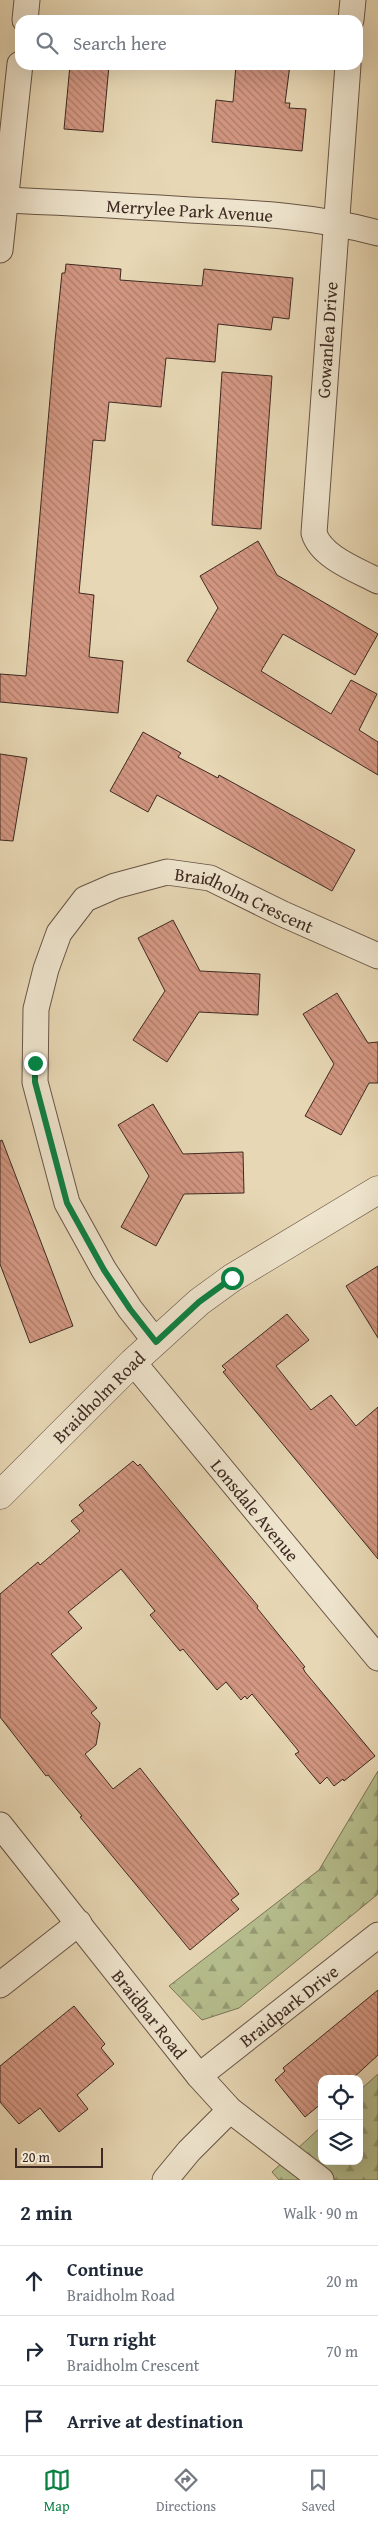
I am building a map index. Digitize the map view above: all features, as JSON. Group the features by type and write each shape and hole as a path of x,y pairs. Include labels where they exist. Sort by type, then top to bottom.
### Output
{"street":[{"path":"26,15 27,0"},
{"path":"352,15 353,0"},
{"path":"0,250 2,200 19,70"},
{"name":"Gowanlea Drive","path":"348,70 314,533 317,543 332,555 378,581"},
{"name":"Merrylee Park Avenue","path":"2,200 134,205 336,221 378,233"},
{"name":"Braidholm Crescent","path":"156,1342 130,1309 104,1270 67,1203 35,1082 36,1009 46,969 59,933 85,899 115,886 167,872 210,878 283,914 378,956"},
{"name":"Braidholm Road","path":"0,1495 133,1362 199,1302 232,1278 378,1190"},
{"name":"Lonsdale Avenue","path":"133,1362 378,1658"},
{"name":"Braidbar Road","path":"0,1826 199,2076 230,2110 321,2180"},
{"path":"0,1985 79,1923"},
{"name":"Braidpark Drive","path":"199,2076 378,1935"},
{"path":"165,2180 189,2151 230,2110"}],"green space":[{"path":"378,1771 378,1894 239,2008 202,2020 169,1986 319,1870"},
{"path":"378,2074 378,2180 279,2180 272,2172 318,2130 318,2165 363,2165 363,2087"}],"building":[{"path":"70,70 109,70 103,132 64,129"},
{"path":"236,70 289,70 285,103 290,103 289,108 306,109 302,151 212,142 216,100 233,102"},
{"path":"66,264 121,269 120,280 202,286 204,269 293,278 289,319 273,317 271,330 218,324 215,362 166,358 161,407 109,402 105,441 93,440 79,593 94,595 89,657 123,661 118,713 0,702 0,674 26,676 55,341 62,273 65,273"},
{"path":"222,372 272,376 261,529 212,525"},
{"path":"258,541 277,575 378,634 355,675 283,634 261,671 331,714 351,680 377,694 359,730 378,742 378,775 187,661 218,608 200,576"},
{"path":"143,732 181,753 178,757 218,778 219,775 355,850 332,891 157,795 148,812 110,791"},
{"path":"0,754 27,758 13,841 0,840"},
{"path":"173,920 200,971 260,974 258,1015 199,1012 167,1062 133,1040 165,991 138,938"},
{"path":"337,993 368,1043 378,1042 378,1083 369,1083 341,1135 305,1116 334,1064 303,1014"},
{"path":"153,1104 183,1154 243,1152 244,1193 184,1194 156,1246 121,1227 149,1176 118,1125"},
{"path":"2,1140 73,1326 30,1343 0,1264 0,1141"},
{"path":"378,1266 378,1338 346,1286"},
{"path":"287,1314 309,1340 276,1366 311,1410 331,1395 356,1426 378,1407 378,1559 223,1372 226,1370 222,1366"},
{"path":"133,1461 138,1466 140,1464 258,1606 257,1608 305,1667 303,1668 305,1672 375,1756 344,1781 343,1779 334,1786 327,1777 320,1784 295,1754 299,1752 297,1749 252,1694 247,1699 245,1696 241,1700 226,1682 217,1690 183,1649 180,1651 150,1615 155,1611 121,1569 68,1612 82,1628 51,1654 97,1708 91,1713 100,1723 96,1745 85,1754 113,1789 140,1768 239,1894 231,1900 239,1909 190,1950 80,1817 82,1816 48,1775 46,1776 0,1717 0,1594 38,1562 40,1565 80,1531 71,1521 84,1511 79,1505"},
{"path":"378,1990 378,2055 356,2075 318,2075 318,2106 305,2117 275,2080 285,2071 283,2068"},
{"path":"74,2006 105,2044 101,2048 114,2064 77,2095 88,2109 59,2132 40,2108 19,2124 0,2102 0,2066"}],"route":[{"path":"35,1063 35,1082 67,1203 104,1270 130,1309 156,1342 199,1302 232,1278"}]}
